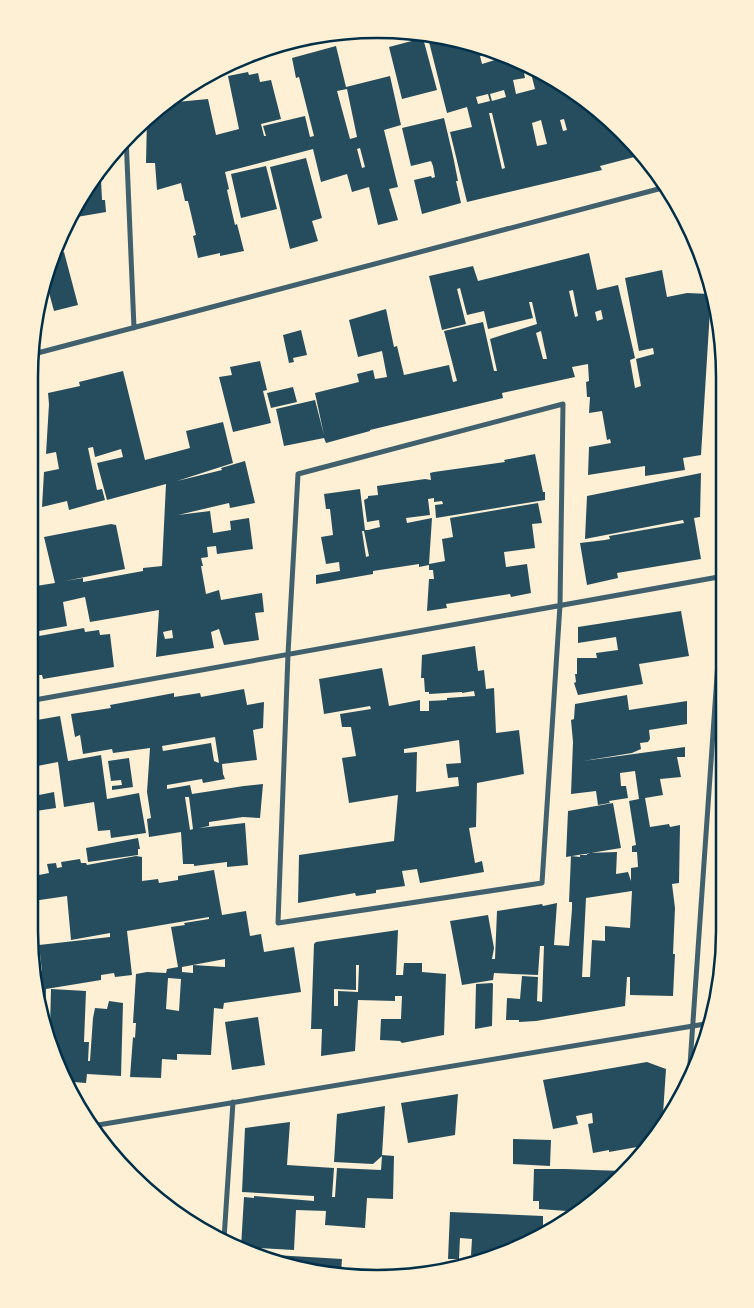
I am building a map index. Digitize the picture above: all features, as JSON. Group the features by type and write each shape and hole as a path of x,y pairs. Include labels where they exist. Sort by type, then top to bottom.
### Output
{"street":[{"path":"127,148 134,328"},
{"path":"38,353 659,189"},
{"path":"563,404 560,606 542,883 278,923 288,654 298,474 563,404"},
{"path":"38,699 716,577"},
{"path":"690,1063 716,688"},
{"path":"99,1125 703,1024"},
{"path":"224,1234 233,1102"}],"building":[{"path":"417,40 424,40 437,90 402,99 389,47"},
{"path":"429,41 483,55 480,56 482,64 495,59 524,71 525,78 513,80 516,94 535,89 532,75 547,83 601,122 635,157 600,166 602,170 467,202 450,132 472,127 467,107 447,113","holes":["504,90 506,97 492,101 490,94","488,94 490,101 478,104 476,97","489,113 492,113 505,168 502,169","564,119 567,130 563,131 560,120","541,120 547,144 537,146 532,123"]},
{"path":"336,46 346,87 390,76 401,125 384,130 398,187 389,189 398,220 378,225 369,187 352,192 347,174 321,182 313,149 225,172 235,225 237,224 244,251 220,256 220,253 198,258 193,236 196,235 188,201 185,201 181,183 157,190 155,163 146,163 147,128 179,102 208,99 216,135 239,129 228,76 248,72 249,75 258,73 260,82 271,80 281,119 261,124 264,136 266,136 263,126 305,116 310,137 314,136 299,77 296,78 292,58","holes":["347,89 357,137 350,139 337,91","360,148 365,167 362,168 357,149"]},
{"path":"444,118 461,203 422,214 414,180 431,176 432,178 435,177 433,166 431,161 411,166 402,128"},
{"path":"306,158 322,218 312,221 318,241 290,249 270,167"},
{"path":"266,166 277,209 241,218 231,174"},
{"path":"104,176 104,179 101,180 102,200 105,200 106,212 78,217 83,207 95,188"},
{"path":"64,252 78,305 54,311 49,291 61,253"},
{"path":"589,253 597,290 618,285 635,358 630,360 635,388 641,386 636,359 654,354 653,348 639,351 625,278 662,270 667,297 687,293 706,294 710,311 701,455 683,458 685,470 645,476 645,466 588,475 589,447 611,443 610,439 607,440 602,411 589,413 590,397 587,397 586,382 589,381 588,364 572,367 575,377 502,393 503,398 370,430 326,443 324,438 284,446 276,409 315,400 324,435 315,393 359,382 357,374 373,370 375,379 387,377 382,351 358,357 349,320 386,309 394,347 397,346 404,375 449,365 453,382 457,381 444,331 483,322 494,371 497,371 490,339 537,324 532,302 529,302 533,318 488,329 484,311 467,315 460,288 457,289 466,324 442,330 429,276 473,266 478,281","holes":["573,290 578,316 575,317 569,291","601,310 603,319 597,321 595,312","541,331 547,359 543,359 536,333"]},
{"path":"301,330 307,355 293,358 294,362 289,363 283,335"},
{"path":"260,361 267,390 263,391 271,423 233,432 219,377 232,375 230,367"},
{"path":"123,371 145,460 190,448 186,431 223,422 233,463 177,481 222,470 221,468 245,461 255,503 230,508 229,503 178,515 210,511 213,533 231,530 230,521 249,518 253,549 217,554 216,546 207,547 208,557 201,558 203,566 201,566 206,594 219,590 221,600 262,593 264,612 255,613 259,640 224,645 219,629 211,632 214,648 156,657 159,610 90,622 85,597 63,602 67,626 39,631 39,636 84,628 85,632 99,630 100,635 110,634 114,667 43,679 42,675 38,675 38,586 55,583 44,537 111,524 116,525 125,569 65,581 83,578 83,582 143,571 143,568 162,566 166,484 107,500 97,463 123,457 121,449 95,457 93,447 88,448 97,490 102,489 105,500 69,510 67,501 42,507 44,472 59,469 56,452 46,454 48,393 80,386 79,382","holes":["172,630 173,638 165,639 163,632"]},
{"path":"293,387 297,402 271,408 267,393"},
{"path":"535,454 543,492 545,492 545,500 436,518 435,505 443,504 442,501 434,502 434,498 428,499 430,515 406,518 407,523 432,518 429,564 445,561 442,539 453,537 450,518 538,503 542,523 532,524 535,548 504,552 506,567 527,564 531,593 511,597 510,594 446,604 447,608 427,611 429,579 434,579 433,570 429,570 429,565 419,567 419,564 373,571 373,574 316,584 316,575 340,571 339,562 326,564 321,537 333,535 330,509 326,509 324,494 360,489 365,530 368,530 380,527 379,520 367,522 364,500 368,496 378,495 377,486 425,479 431,480 430,473 505,462 504,460","holes":["362,531 364,531 369,556 366,557"]},
{"path":"701,473 700,517 694,518 701,559 617,573 618,578 587,585 580,543 605,540 610,539 609,536 684,523 683,520 585,539 587,496"},
{"path":"681,611 689,656 639,664 643,684 578,695 574,683 576,682 575,674 577,674 577,658 597,658 596,653 618,650 616,637 578,643 578,627"},
{"path":"475,646 478,671 484,670 486,689 494,688 496,733 519,730 524,774 477,783 476,827 469,828 475,863 482,861 484,872 420,883 417,869 402,871 405,886 376,890 376,893 356,896 355,893 298,903 299,855 394,841 398,795 349,803 342,758 356,756 351,727 342,727 340,714 371,709 370,706 324,714 319,679 382,668 389,706 420,700 420,711 429,711 429,701 475,696 474,691 429,694 429,692 425,692 424,678 421,678 422,655","holes":["459,740 461,763 446,764 448,778 458,777 459,786 416,792 417,752 404,753 404,749"]},
{"path":"244,689 247,705 264,702 263,728 253,730 257,760 222,764 225,779 203,783 202,779 167,785 167,789 190,785 192,794 263,784 260,818 243,817 209,822 209,826 199,828 245,823 248,865 227,867 227,862 194,866 194,864 183,864 181,832 149,837 147,819 151,818 147,792 150,748 113,753 112,749 83,754 80,735 75,737 71,714 111,708 110,705 174,693 174,697 200,693 201,697","holes":["215,737 219,763 214,761 211,743 163,751 162,746","185,797 189,797 193,829 190,830"]},
{"path":"627,695 629,710 687,701 687,724 649,730 650,739 648,742 640,743 641,749 632,753 583,761 685,747 685,757 677,757 681,777 660,779 663,795 645,798 650,827 669,824 670,827 680,825 679,883 672,884 675,908 673,996 630,995 630,977 627,977 625,1006 536,1021 519,1022 519,1020 506,1020 507,998 520,999 522,976 538,977 537,1001 542,1002 544,946 540,946 538,975 494,973 493,980 462,985 450,921 488,915 494,948 492,959 495,959 497,911 557,903 554,945 569,946 572,909 572,902 569,902 571,856 580,857 580,855 587,855 587,853 617,852 616,874 628,872 631,881 631,868 638,867 637,852 632,852 632,846 636,845 629,801 639,799 635,771 620,773 621,786 626,786 628,798 598,805 596,791 571,794 573,742 571,720 574,719 575,704","holes":["632,891 630,928 605,926 605,941 592,940 590,977 582,977 586,898"]},
{"path":"60,716 68,761 101,755 107,799 139,793 146,833 111,838 110,830 98,831 94,802 64,807 58,762 38,766 38,720"},
{"path":"129,758 133,787 112,790 112,786 122,785 121,780 111,781 108,761"},
{"path":"54,792 56,808 38,811 38,795"},
{"path":"613,803 621,848 566,857 568,811"},
{"path":"138,838 140,849 138,849 138,855 88,862 86,848"},
{"path":"136,856 142,857 142,881 158,879 159,883 178,880 178,876 214,870 222,915 246,911 250,936 261,934 264,952 294,947 301,992 224,1003 223,1009 214,1008 211,1055 177,1054 177,1060 162,1059 161,1078 130,1077 136,1023 133,1023 136,974 147,972 166,973 167,969 178,967 171,927 209,919 209,917 127,931 132,975 115,977 114,973 101,975 101,980 46,989 46,1004 40,975 40,971 42,971 39,945 110,937 110,933 71,940 67,896 38,900 38,875 49,873 47,864 56,863 57,868 62,867 61,862 80,859 81,863 86,863 87,865","holes":["225,959 225,967 193,965 193,973 182,972 182,967","168,978 181,979 179,1011 166,1009"]},
{"path":"398,930 396,975 403,975 404,963 422,963 422,972 446,974 444,1035 402,1043 400,1041 380,1040 381,1019 401,1019 402,996 395,996 395,1001 358,1000 355,1051 321,1056 322,1029 311,1029 314,944 316,942","holes":["356,965 359,965 358,992 338,991 338,1006 334,1006 334,989 356,990"]},
{"path":"492,983 492,1026 475,1029 476,984"},
{"path":"51,989 86,991 84,1042 89,1042 88,1061 90,1061 95,1008 107,1009 109,1001 123,1003 121,1076 87,1074 86,1083 74,1082 63,1061 50,1022"},
{"path":"258,1017 265,1065 232,1070 225,1022"},
{"path":"647,1062 666,1069 663,1114 639,1147 593,1153 588,1124 593,1123 592,1113 576,1116 578,1124 553,1129 543,1080"},
{"path":"458,1094 455,1135 408,1143 401,1103"},
{"path":"385,1106 382,1155 394,1156 393,1199 367,1198 365,1228 325,1225 326,1211 296,1210 294,1250 255,1248 241,1242 244,1197 254,1198 254,1196 314,1201 314,1196 242,1192 245,1128 290,1122 287,1165 334,1168 332,1197 335,1197 337,1168 381,1170 382,1156 373,1164 334,1162 337,1114"},
{"path":"513,1139 551,1140 550,1166 513,1164"},
{"path":"534,1169 617,1171 569,1211 539,1209 539,1201 533,1201"},
{"path":"450,1212 543,1216 543,1227 507,1245 476,1255 471,1255 472,1239 460,1238 459,1259 448,1259"},
{"path":"277,1255 342,1259 341,1269 311,1264"}]}
